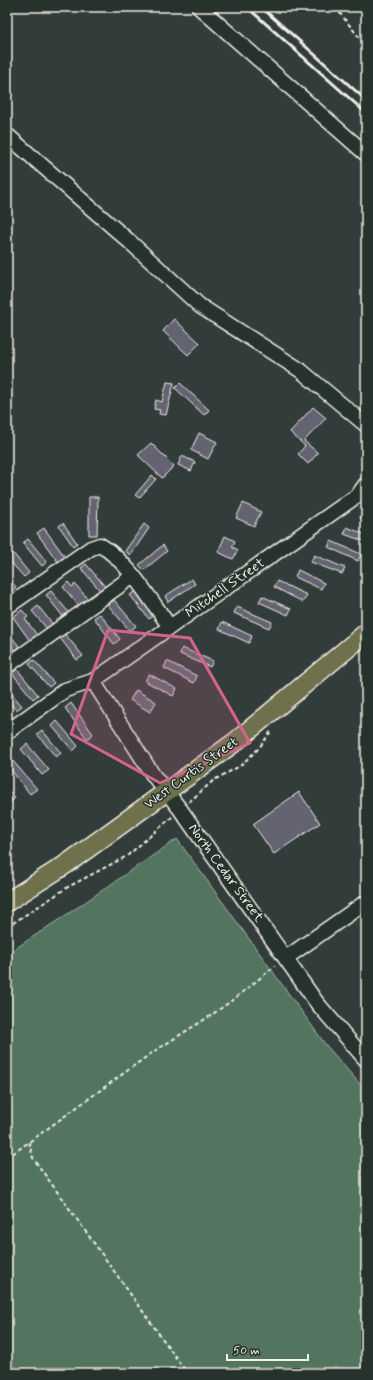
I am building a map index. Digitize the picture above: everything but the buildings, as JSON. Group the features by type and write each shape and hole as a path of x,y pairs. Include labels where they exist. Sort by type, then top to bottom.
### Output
{"main road":[{"name":"West Curtis Street","path":"7,902 65,865 165,791 235,742 366,633"}],"street":[{"path":"200,7 366,154"},
{"path":"7,134 130,242 200,306 300,370 366,425"},
{"name":"Mitchell Street","path":"7,732 65,690 93,681 362,490"},
{"path":"7,607 91,548 100,545 109,550 133,576 170,627"},
{"path":"7,666 133,576"},
{"name":"North Cedar Street","path":"93,681 153,775 180,809 317,1002 366,1060"},
{"path":"286,958 366,902"}],"path":[{"path":"335,7 366,46"},
{"path":"7,926 68,887 127,856 214,780 240,766 259,748 276,725"},
{"path":"7,1158 153,1052 222,1008 286,958"},
{"path":"29,1142 33,1158 187,1373"}],"highlighted area":[{"path":"108,630 190,638 250,743 160,783 71,734"}],"green space":[{"path":"177,839 325,1044 366,1091 366,1373 7,1373 7,954"}],"railway":[{"path":"247,7 366,113"},
{"path":"261,7 366,100"}]}
